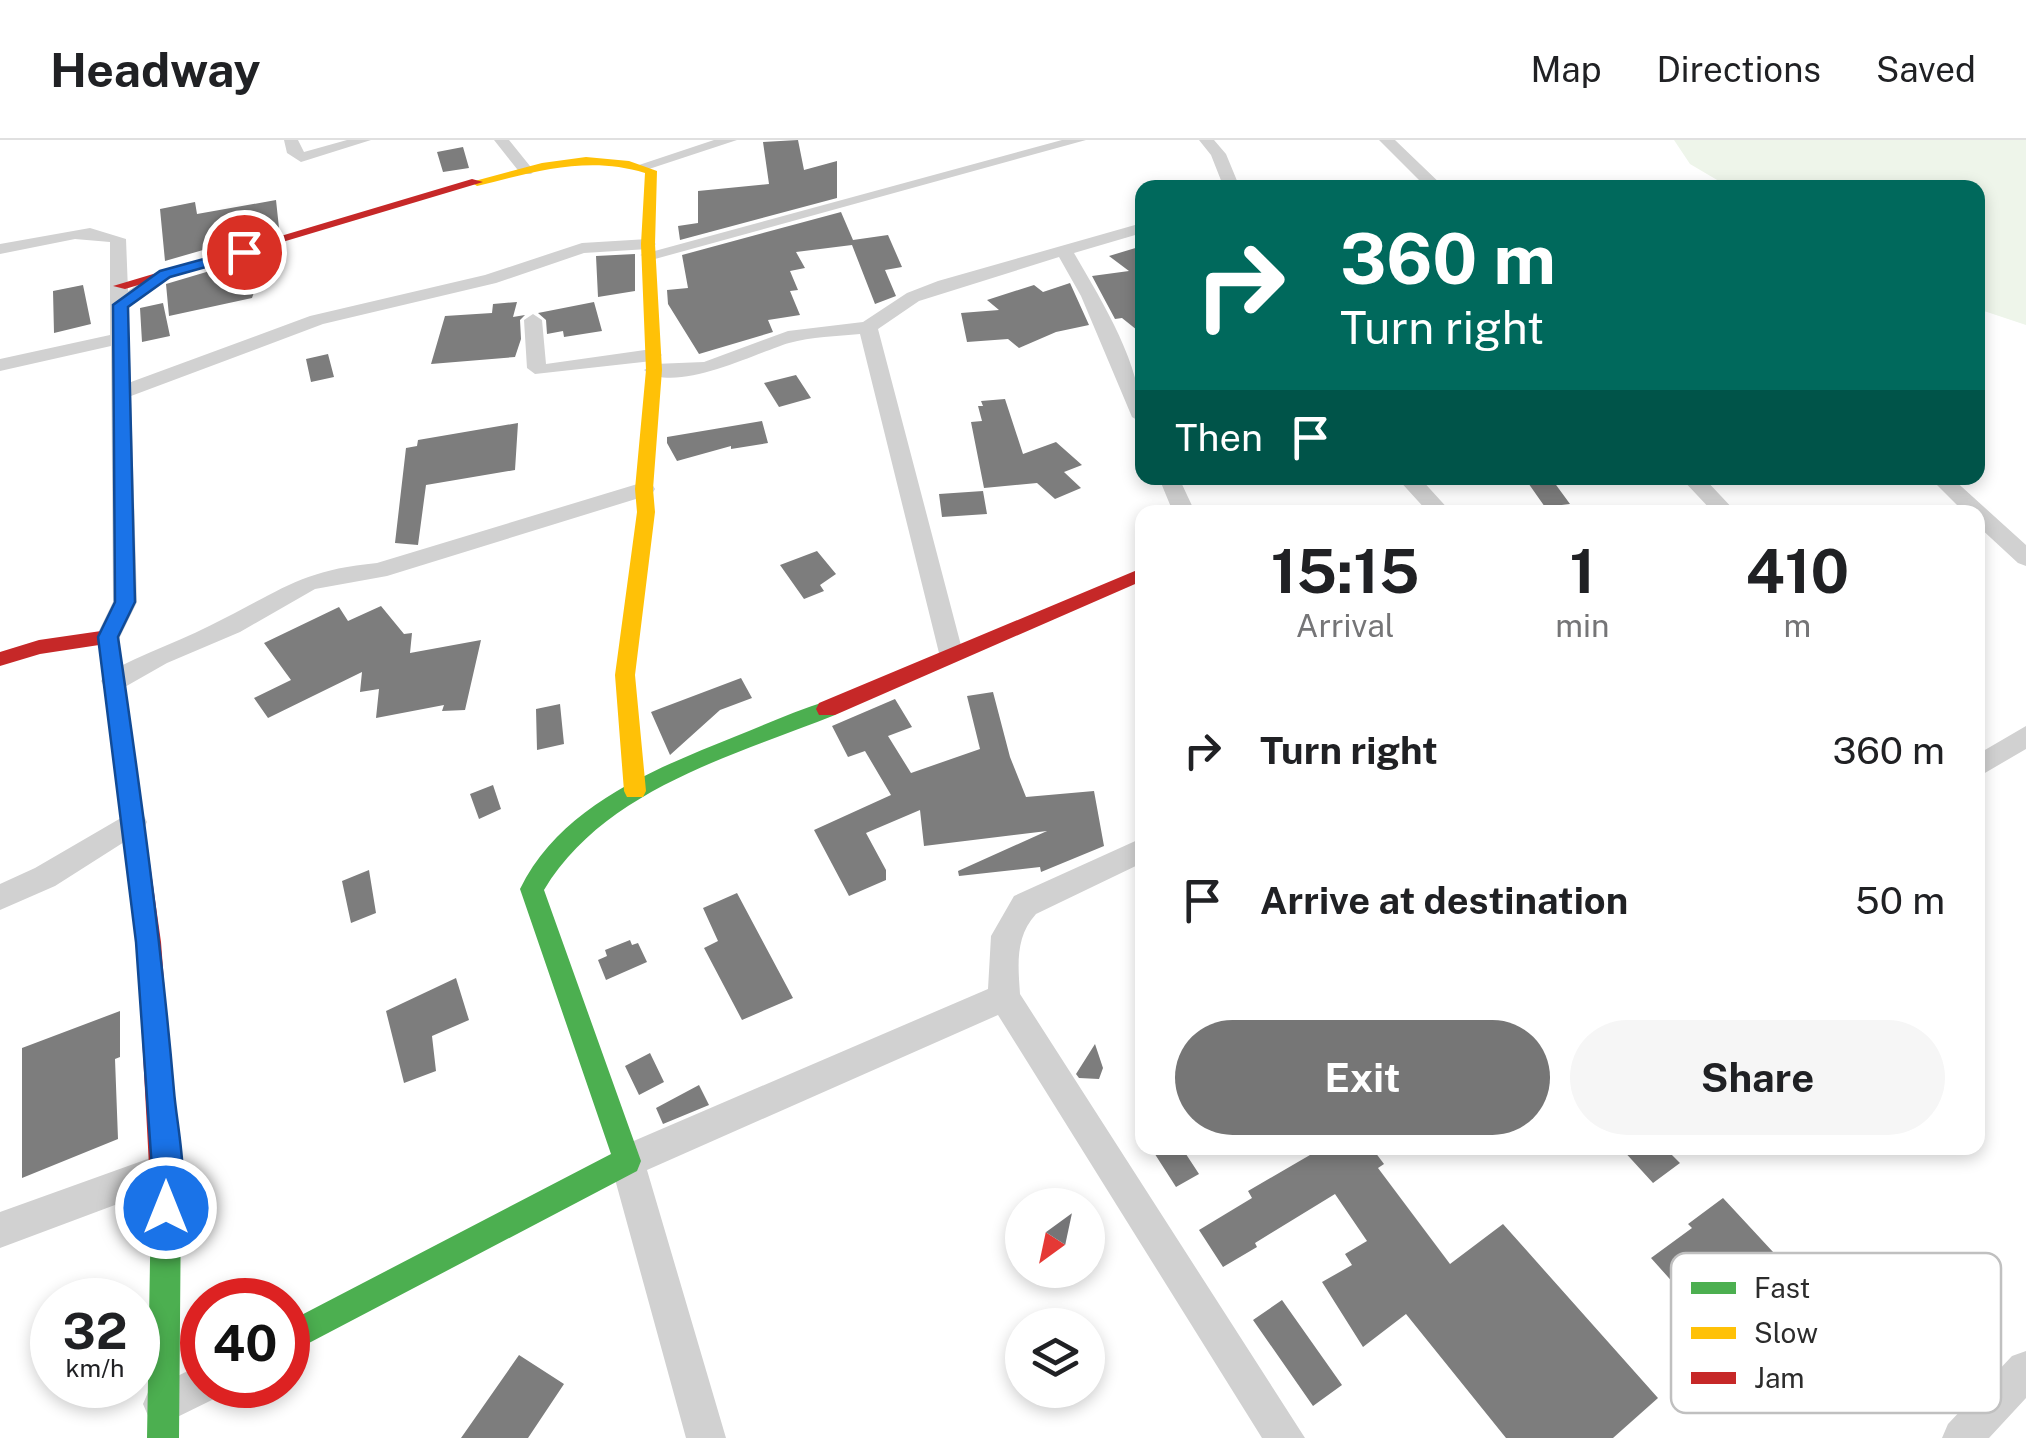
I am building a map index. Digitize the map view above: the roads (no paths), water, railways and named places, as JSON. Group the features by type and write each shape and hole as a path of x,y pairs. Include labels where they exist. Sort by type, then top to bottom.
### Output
{"street":[{"path":"291,140 292,150 301,157 364,140"},
{"path":"501,140 526,172"},
{"path":"120,286 467,184 587,158 644,166 730,140"},
{"path":"123,392 317,320 490,279 582,248 648,249 1079,140"},
{"path":"1206,140 1218,154 1229,180"},
{"path":"1386,140 1428,180"},
{"path":"635,790 625,674 646,512 644,488 653,363 648,249 650,172 644,166"},
{"path":"533,320 537,368 542,370 653,363 708,368 788,337 868,327 934,288 1135,230"},
{"path":"0,249 97,234 118,240 125,602 108,637 149,942 166,1169 163,1421"},
{"path":"1065,252 1090,296 1135,401"},
{"path":"868,327 950,653"},
{"path":"0,366 121,338"},
{"path":"1415,485 1433,505"},
{"path":"1699,485 1718,505"},
{"path":"1947,485 1969,505"},
{"path":"114,681 158,656 231,626 308,583 334,575 379,572 450,546 644,488"},
{"path":"1985,520 2026,558"},
{"path":"706,1438 627,1162 532,889 540,864 558,841 582,822 635,790 1135,577"},
{"path":"0,659 39,647 108,637"},
{"path":"1985,763 2026,736"},
{"path":"0,897 62,867 133,822"},
{"path":"1135,853 1025,905 1012,917 1002,950 1004,997 1286,1438"},
{"path":"310,1328 627,1162 1004,997"},
{"path":"0,1230 166,1169"},
{"path":"2001,1397 2026,1370"},
{"path":"1962,1438 1986,1413"}]}
